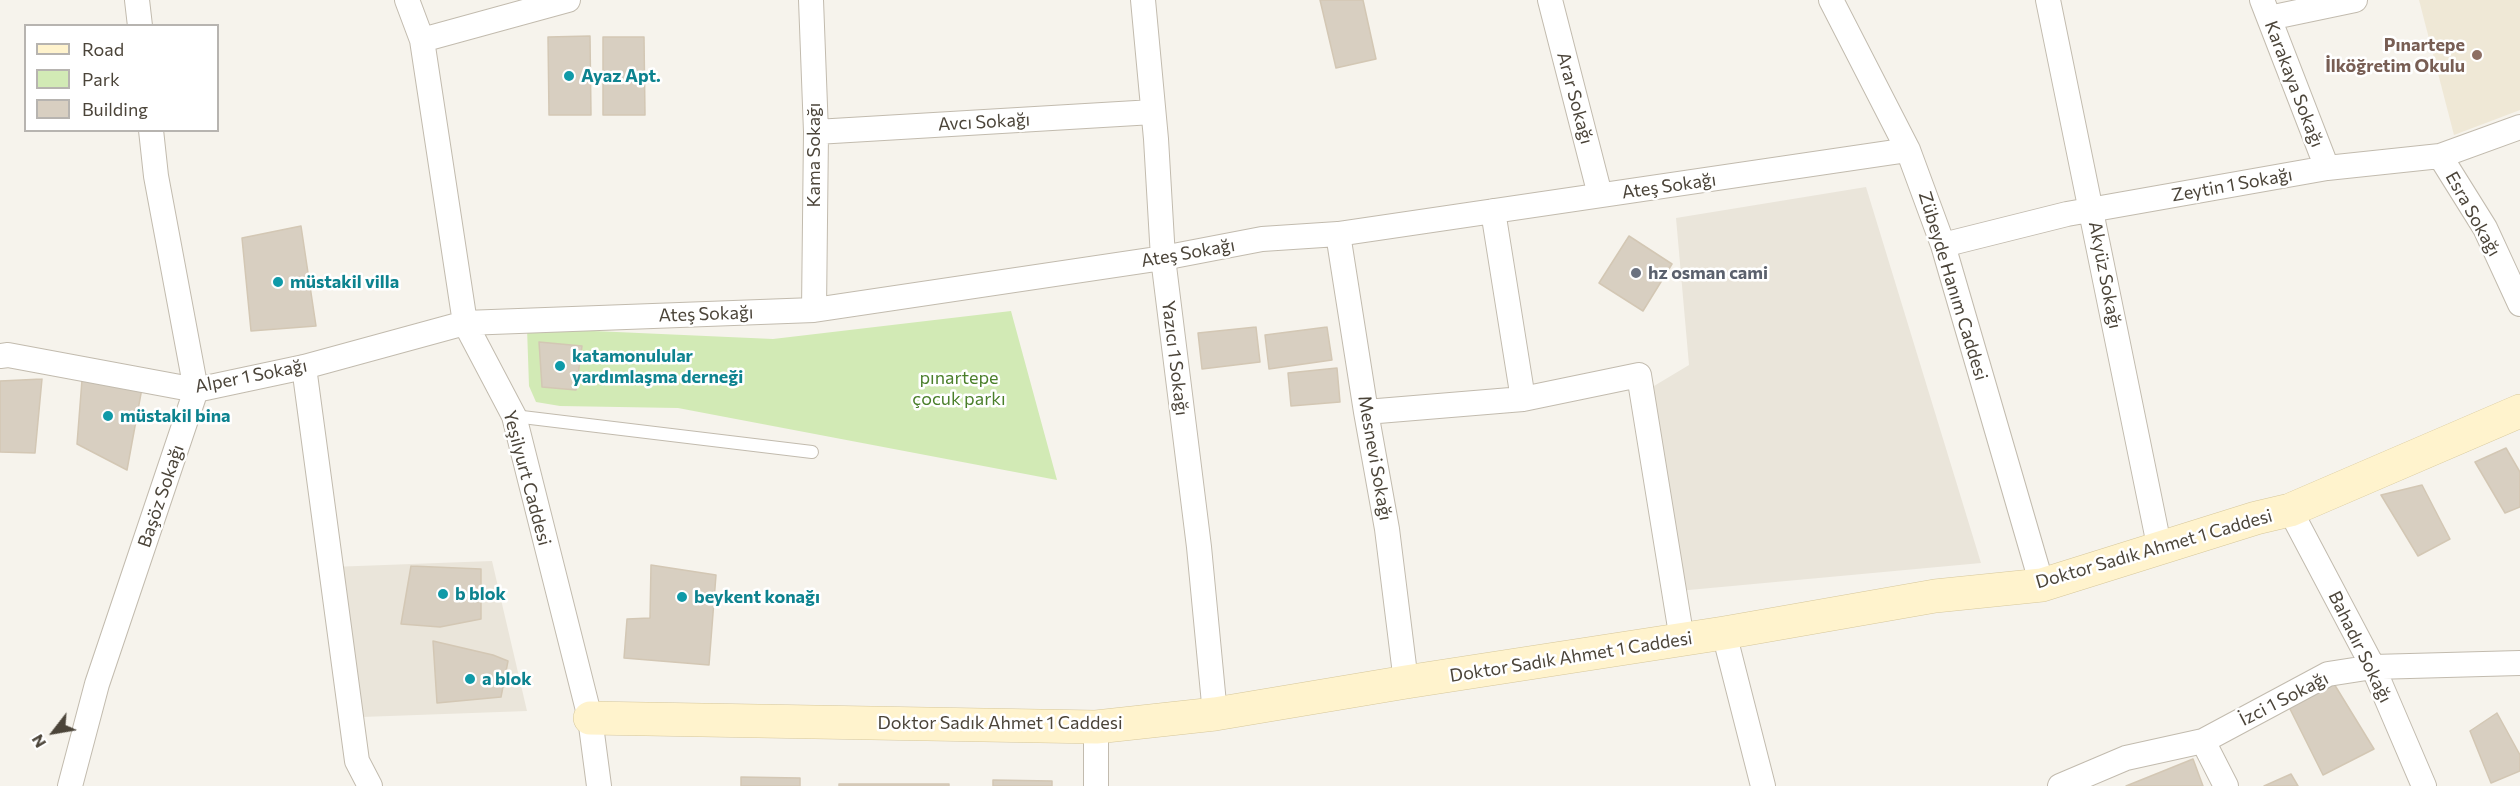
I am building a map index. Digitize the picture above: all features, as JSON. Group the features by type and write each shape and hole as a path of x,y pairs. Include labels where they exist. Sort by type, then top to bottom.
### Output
{"street":[{"path":"137,0 140,24"},
{"name":"Yeşilyurt Caddesi","path":"407,0 422,40 465,323 514,416 590,718 599,786"},
{"path":"422,40 568,0"},
{"name":"Kama Sokağı","path":"811,0 816,132 814,310"},
{"name":"Yazıcı 1 Sokağı","path":"1143,0 1163,258 1199,547 1215,714"},
{"name":"Arar Sokağı","path":"1550,0 1600,195"},
{"name":"Zübeyde Hanım Caddesi","path":"1831,0 1908,150 1943,245 2042,585"},
{"name":"Akyüz Sokağı","path":"2048,0 2093,210 2160,550"},
{"path":"2266,9 2355,0"},
{"name":"Karakaya Sokağı","path":"2266,9 2327,168"},
{"name":"Avcı Sokağı","path":"816,132 1153,112"},
{"name":"Zeytin 1 Sokağı","path":"1943,245 2093,210 2327,168 2440,156 2520,127"},
{"name":"Başöz Sokağı","path":"70,786 97,684 196,390 156,176 151,132"},
{"name":"Ateş Sokağı","path":"465,323 814,310 1163,258 1262,239 1338,234 1908,150"},
{"name":"Esra Sokağı","path":"2440,156 2485,228 2520,304"},
{"path":"1493,211 1523,399"},
{"name":"Mesnevi Sokağı","path":"1338,234 1366,412 1388,529 1406,682"},
{"name":"Alper 1 Sokağı","path":"0,356 196,390 304,366 465,323"},
{"path":"304,366 357,761 370,786"},
{"path":"1366,412 1523,399 1639,375 1682,640"},
{"name":"Doktor Sadık Ahmet 1 Caddesi","path":"590,718 1096,727 1215,714 1682,640 1935,596 2042,585 2160,550 2256,518 2290,510 2520,411"},
{"name":"Bahadır Sokağı","path":"2290,510 2373,667 2424,786"},
{"path":"1724,633 1763,786"},
{"name":"İzci 1 Sokağı","path":"2060,786 2126,758 2202,741 2328,674 2373,667 2520,663"},
{"path":"1096,727 1096,786"},
{"path":"2202,741 2226,786"}],"lane":[{"path":"514,416 812,452"}],"shaded area":[{"name":"Pınartepe İlköğretim Okulu","path":"2419,0 2520,0 2520,110 2454,135"},
{"path":"1866,187 1981,563 1678,591 1644,392 1689,365 1676,218"},
{"path":"492,561 527,711 362,717 331,567"}],"green space":[{"name":"pınartepe çocuk parkı","path":"1011,311 1057,480 678,408 560,406 536,402 529,386 527,328 773,339"}],"building":[{"path":"1320,0 1363,0 1376,59 1336,68"},
{"name":"Ayaz Apt.","path":"590,36 591,115 549,115 548,37"},
{"name":"Ayaz Apt.","path":"603,37 644,37 645,115 603,115"},
{"name":"müstakil villa","path":"301,226 316,326 251,331 242,238"},
{"name":"hz osman cami","path":"1629,236 1672,264 1643,311 1599,283"},
{"path":"1256,327 1260,362 1202,369 1198,333"},
{"path":"1327,327 1332,360 1269,369 1265,335"},
{"name":"katamonulular yardımlaşma derneği","path":"539,342 582,346 576,390 542,387"},
{"path":"1337,368 1340,402 1291,406 1288,373"},
{"path":"42,379 35,453 0,452 0,381"},
{"name":"müstakil bina","path":"82,380 142,388 127,470 77,444"},
{"path":"2506,448 2520,472 2520,507 2505,513 2475,462"},
{"path":"2422,485 2450,539 2418,556 2381,495"},
{"name":"beykent konağı","path":"651,565 716,575 709,665 624,658 627,619 650,618"},
{"name":"b blok","path":"411,566 481,569 481,619 440,627 401,624"},
{"name":"a blok","path":"433,641 493,655 508,661 501,697 437,703"},
{"path":"2328,674 2374,749 2323,775 2284,697"},
{"path":"2497,713 2520,755 2520,771 2491,783 2470,731"},
{"path":"2193,759 2203,786 2126,786"},
{"path":"2291,774 2298,786 2264,786"},
{"path":"741,777 800,778 800,786 741,786"},
{"path":"993,780 1052,781 1052,786 993,786"},
{"path":"839,784 949,784 949,786 839,786"}],"place":[{"name":"Pınartepe İlköğretim Okulu","path":"2477,55"},
{"name":"Ayaz Apt.","path":"569,76"},
{"name":"hz osman cami","path":"1636,273"},
{"name":"müstakil villa","path":"278,282"},
{"name":"katamonulular yardımlaşma derneği","path":"560,366"},
{"name":"müstakil bina","path":"108,416"},
{"name":"b blok","path":"443,594"},
{"name":"beykent konağı","path":"682,597"},
{"name":"a blok","path":"470,679"}]}
